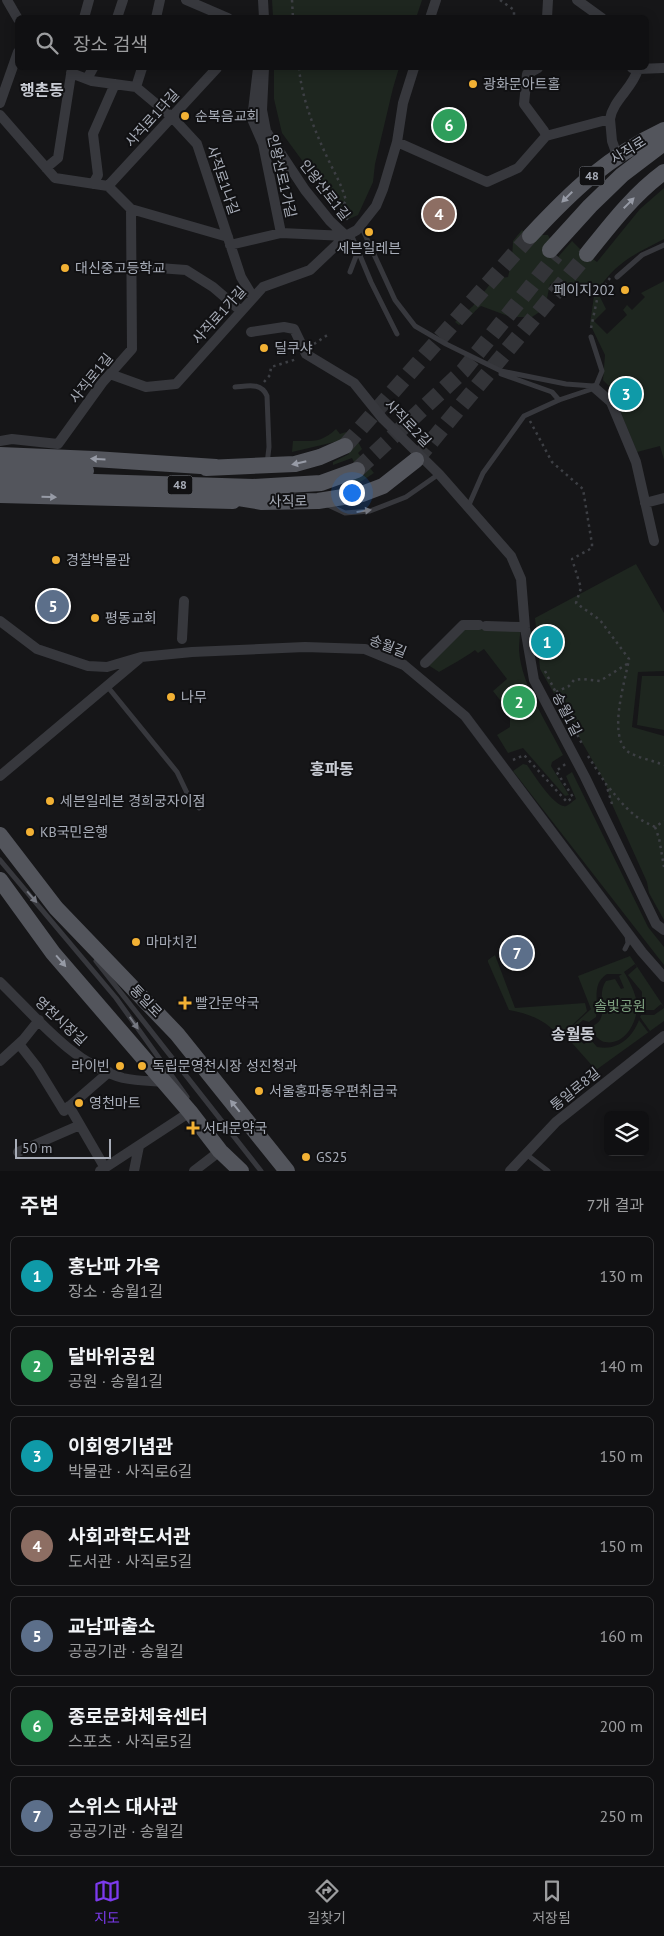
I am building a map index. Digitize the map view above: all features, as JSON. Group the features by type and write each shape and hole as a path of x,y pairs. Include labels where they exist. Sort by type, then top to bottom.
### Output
{"main road":[{"name":"사직로","path":"530,236 571,193 617,155 664,130"},
{"name":"사직로","path":"664,143 622,175 590,206 553,252 613,194 664,153"},
{"path":"587,254 622,210 647,184 664,172"},
{"name":"사직로","path":"136,473 295,464 320,457 345,446"},
{"path":"0,456 94,459 216,467"},
{"name":"사직로","path":"151,484 262,502 318,500 362,494 383,486 416,460"},
{"name":"사직로","path":"0,467 222,479 283,479 355,466 321,483 253,487 0,479"},
{"path":"0,495 262,502"},
{"name":"통일로","path":"0,835 56,908 177,1034 287,1171"},
{"path":"0,880 54,953 164,1082 192,1107 220,1151 242,1171"}],"street":[{"path":"7,0 16,15"},
{"path":"85,15 89,0"},
{"path":"119,15 123,0"},
{"path":"157,15 160,0"},
{"path":"186,0 221,15"},
{"path":"263,0 264,15"},
{"path":"431,15 436,0"},
{"path":"547,15 548,0"},
{"path":"577,0 598,15"},
{"path":"0,102 15,60"},
{"path":"649,68 664,68"},
{"path":"46,168 58,158 71,70 87,79 136,87 141,70"},
{"path":"87,79 92,70"},
{"name":"사직로1다길","path":"108,186 214,70"},
{"name":"인왕산로1가길","path":"258,70 252,119 263,144 282,233"},
{"name":"인왕산로1길","path":"264,70 262,110 266,131 305,190 348,235 357,230 376,206 383,189 397,142 403,103 413,70"},
{"path":"535,70 528,74 524,104 546,136"},
{"path":"617,155 612,141 611,112 636,77 636,70"},
{"path":"93,184 98,175 93,134 114,84"},
{"name":"사직로1나길","path":"136,87 172,117 197,144 241,278 253,297"},
{"path":"0,115 55,178 108,186 131,209"},
{"path":"397,142 487,182 518,168 546,136 610,119"},
{"name":"사직로1나길","path":"131,209 229,241"},
{"name":"사직로1길","path":"0,441 12,439 58,444 110,374 132,349 131,209"},
{"name":"인왕산로1가길","path":"229,241 282,233 348,235"},
{"name":"사직로1가길","path":"110,374 146,387 176,384 262,287 310,270 348,235"},
{"path":"131,266 186,270 213,287 241,311"},
{"name":"사직로2길","path":"251,332 284,327 294,330 306,354 354,383 402,438 439,474"},
{"path":"595,388 611,402 636,462 654,541"},
{"name":"송월1길","path":"439,474 511,556 521,578 524,628 534,680 575,758 656,924 664,930"},
{"path":"645,503 664,498"},
{"path":"182,639 184,601"},
{"name":"송월길","path":"0,621 36,649 88,666 107,667 141,657 192,652 306,647 365,650 404,665 465,716 642,952 664,977"},
{"path":"425,663 464,625 521,627"},
{"path":"0,776 141,657"},
{"name":"영천시장길","path":"0,982 77,1056 123,1078 164,1082"},
{"path":"0,1061 19,1044 39,1020"},
{"name":"통일로8길","path":"510,1171 556,1122 664,1036"},
{"path":"19,1044 37,1068 64,1111 109,1072"},
{"path":"68,1106 102,1169 139,1146 192,1107"},
{"path":"18,1152 80,1126"},
{"path":"134,1171 139,1146"},
{"path":"194,1171 220,1151"}],"lane":[{"path":"360,226 395,300 415,326 446,344 501,371 566,384 593,386 595,388"},
{"path":"348,235 358,251 371,282 398,334"},
{"path":"617,277 642,255 664,245"},
{"path":"350,272 358,251"},
{"path":"468,507 483,474 524,416 559,400 595,388 602,371 591,338"},
{"path":"500,374 552,392 559,400"},
{"path":"235,387 257,385 268,396 269,447 267,467"},
{"path":"318,500 345,514 370,511 406,497 439,474"},
{"path":"107,686 177,772 188,795 199,808"},
{"path":"0,860 116,998 192,1107 242,1171"},
{"path":"56,908 135,1012 261,1171"},
{"path":"526,1154 548,1171"}],"path":[{"path":"292,0 293,15"},
{"path":"500,0 514,10 514,15"},
{"path":"299,70 301,90 328,158 342,184 346,200 340,210 346,217"},
{"path":"261,388 270,375 271,367"},
{"path":"537,415 529,421 552,462 583,488 592,548 572,559 581,588 576,603 600,620 628,659 617,726 621,743 628,752 664,764"},
{"path":"556,692 568,686 574,680 582,679 600,682 628,664"},
{"path":"532,668 543,667 584,747"},
{"path":"502,766 524,755 567,802 573,797 556,771 575,758"},
{"path":"588,755 606,784 634,816 655,827 664,867"},
{"path":"606,784 615,811"},
{"path":"655,827 664,821"}],"green space":[{"path":"272,0 422,0 417,15 273,15"},
{"path":"274,70 398,70 375,164 373,182 358,215 349,219 328,196 282,133 274,99"},
{"path":"664,188 664,239 627,260 604,281 597,291 606,309 594,321 607,334 627,315 623,310 627,305 632,310 645,297 641,293 664,281 664,460 660,446 637,452 616,401 615,392 603,380 605,355 590,324 595,289 577,284 575,290 550,284 546,303 543,303 541,311 532,317 511,317 481,306 462,324 459,325 455,322 473,306 494,279 508,277 513,241 522,230 534,241 541,235 548,235 551,241 547,248 558,257 572,241 597,262 640,209"},
{"path":"336,429 340,434 346,432 353,444 358,442 362,449 358,453 374,473 362,481 346,485 345,482 360,475 352,458 333,465 333,462 349,454 343,440 292,452 293,441 321,439"},
{"path":"636,564 664,613 664,671 638,672 632,727 664,736 664,920 649,893 647,882 611,802 606,784 540,669 535,618"},
{"path":"463,625 480,629 521,627 519,650 525,677 536,704 563,755 552,762 551,766 569,795 565,796 523,748 508,753 497,735 510,727 510,713 493,691 507,679 484,649 478,653 475,650 439,672 425,663"},
{"path":"642,676 664,676 664,730 637,725"},
{"path":"523,764 527,765 556,802 566,806 576,799 566,776 572,772 648,927 664,947 664,965 513,771"},
{"path":"495,955 515,1008 585,1003 587,1011 564,1033 558,1035 553,1029 536,1018 509,1010 488,962"},
{"name":"솔빛공원","path":"630,956 664,1007 661,1004 654,1010 642,1010 642,992 628,975 637,967 635,964 624,972 634,992 637,1004 633,1025 619,1040 605,1042 593,1033 586,1040 581,1035 583,1033 579,1028 595,1025 600,1020 602,1015 603,987 606,981 615,979 621,989 624,988 619,976 622,974 607,974 602,978 597,988 596,1017 589,1022 583,1020 573,1029 575,1031 578,1029 573,1035 584,1044 591,1040 597,1047 605,1048 618,1045 628,1038 639,1020 648,1032 650,1031 640,1017 641,1015 654,1015 664,1008 664,1021 596,1070 564,1034 591,1009 578,976"}],"tunnel":[{"path":"345,446 530,236"},
{"path":"416,460 587,254"},
{"path":"357,470 463,371 556,255"}],"place":[{"name":"광화문아트홀","path":"473,84"},
{"name":"순복음교회","path":"185,116"},
{"name":"종로문화체육센터","path":"449,125"},
{"name":"사회과학도서관","path":"439,214"},
{"name":"세븐일레븐","path":"369,232"},
{"name":"대신중고등학교","path":"65,268"},
{"name":"페이지202","path":"625,290"},
{"name":"딜쿠샤","path":"264,348"},
{"name":"이회영기념관","path":"626,394"},
{"name":"경찰박물관","path":"56,560"},
{"name":"교남파출소","path":"53,606"},
{"name":"평동교회","path":"95,618"},
{"name":"홍난파 가옥","path":"547,642"},
{"name":"나무","path":"171,697"},
{"name":"달바위공원","path":"519,702"},
{"name":"세븐일레븐 경희궁자이점","path":"50,801"},
{"name":"KB국민은행","path":"30,832"},
{"name":"마마치킨","path":"136,942"},
{"name":"스위스 대사관","path":"517,953"},
{"name":"빨간문약국","path":"185,1003"},
{"name":"라이빈","path":"120,1066"},
{"name":"독립문영천시장 성진청과","path":"142,1066"},
{"name":"서울홍파동우편취급국","path":"259,1091"},
{"name":"영천마트","path":"79,1103"},
{"name":"서대문약국","path":"193,1128"},
{"name":"GS25","path":"306,1157"}],"district":[{"name":"행촌동","path":"42,90"},
{"name":"홍파동","path":"332,769"},
{"name":"송월동","path":"573,1034"}]}
